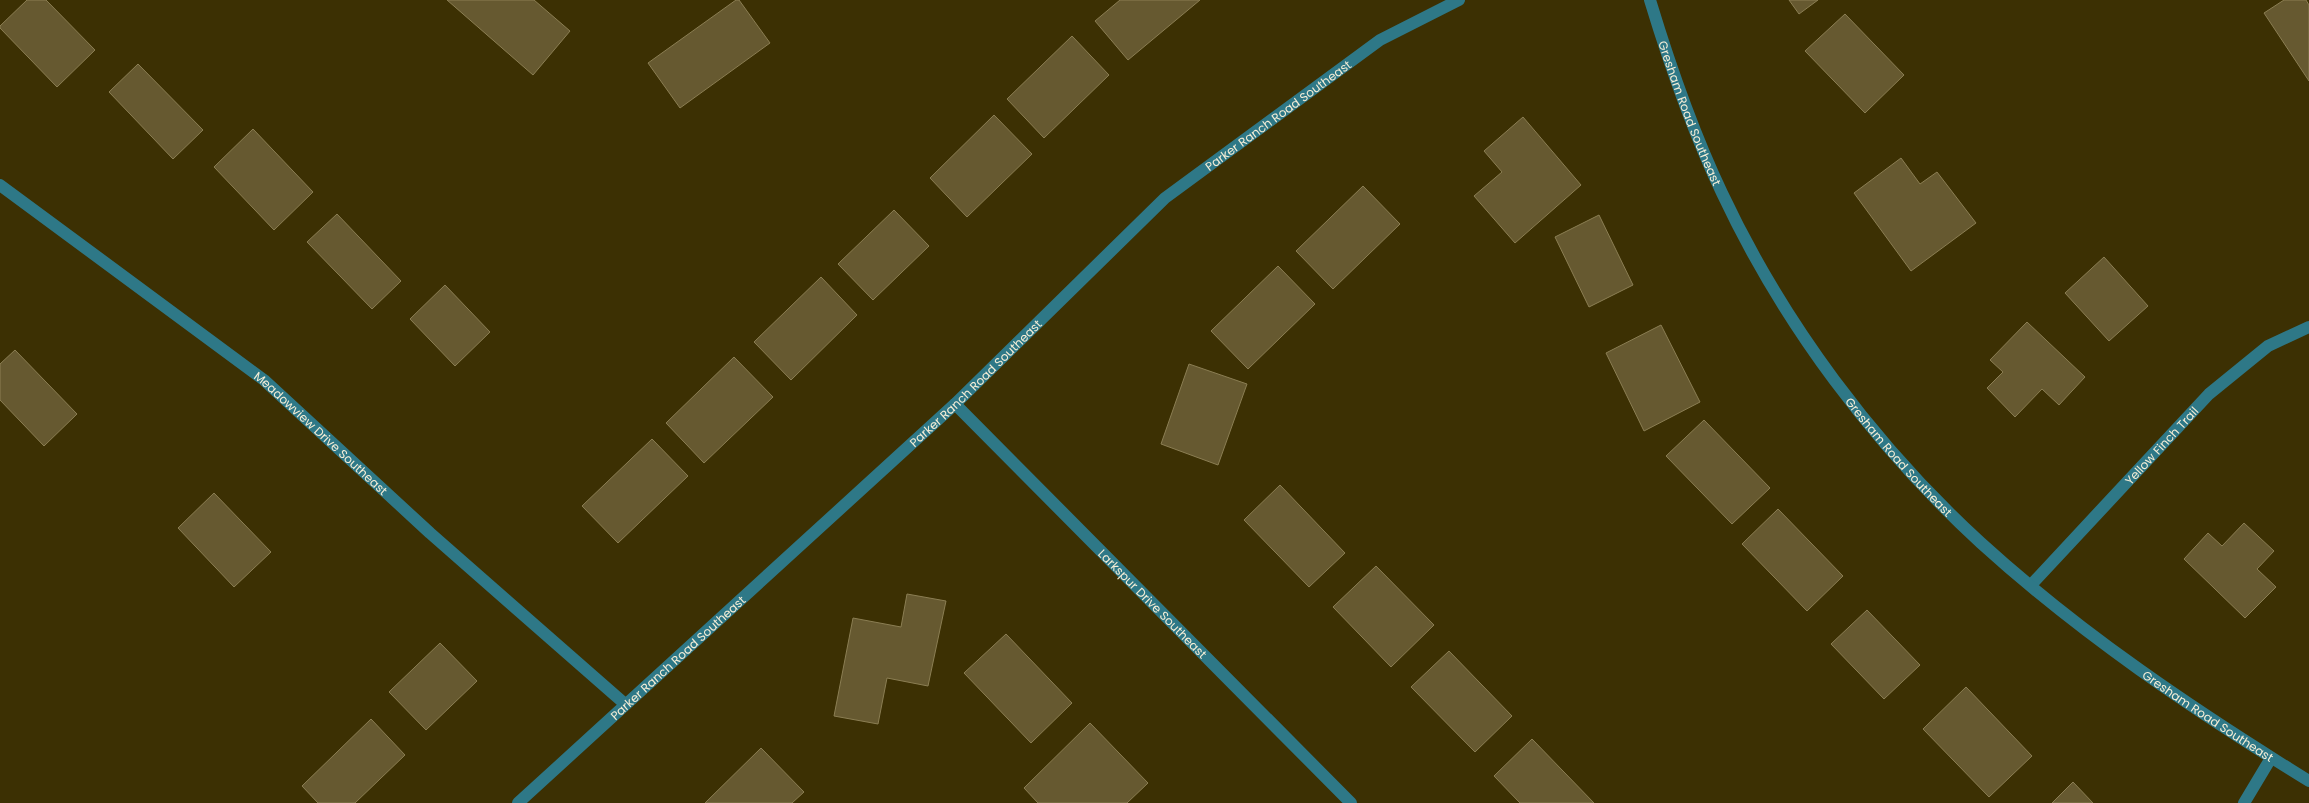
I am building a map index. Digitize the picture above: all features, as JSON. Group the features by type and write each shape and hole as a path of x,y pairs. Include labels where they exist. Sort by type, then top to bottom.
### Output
{"street":[{"name":"Parker Ranch Road Southeast","path":"518,803 955,404 1165,198 1380,40 1459,0"},
{"name":"Gresham Road Southeast","path":"1650,0 1679,92 1718,185 1774,290 1835,381 1869,424 1942,506 1982,544 2066,615 2192,708 2309,781"},
{"name":"Meadowview Drive Southeast","path":"0,185 264,380 430,534 626,704"},
{"name":"Yellow Finch Trail","path":"2031,585 2209,394 2268,346 2309,327"},
{"name":"Larkspur Drive Southeast","path":"955,404 1351,803"},
{"path":"2244,803 2271,758"}],"building":[{"path":"27,0 46,0 95,50 57,87 0,28"},
{"path":"447,0 534,0 570,31 533,75"},
{"path":"736,0 739,0 770,43 680,108 648,63"},
{"path":"1120,0 1200,0 1128,60 1095,21"},
{"path":"1789,0 1818,0 1799,14"},
{"path":"2284,0 2306,0 2309,5 2309,81 2264,13"},
{"path":"1845,14 1904,75 1865,113 1805,51"},
{"path":"1072,36 1109,75 1044,138 1007,99"},
{"path":"138,64 203,130 173,159 109,92"},
{"path":"994,115 1032,154 967,217 930,178"},
{"path":"1523,117 1581,185 1515,243 1474,196 1502,172 1484,151"},
{"path":"253,129 313,192 274,230 214,167"},
{"path":"1901,158 1920,184 1937,172 1976,223 1911,271 1854,193"},
{"path":"1363,186 1400,224 1333,289 1296,251"},
{"path":"894,210 929,246 873,300 838,264"},
{"path":"337,214 401,281 372,309 307,242"},
{"path":"1599,215 1633,285 1589,307 1555,237"},
{"path":"2104,257 2148,306 2109,341 2065,293"},
{"path":"1278,266 1315,304 1248,369 1211,331"},
{"path":"821,277 857,315 791,380 754,342"},
{"path":"445,285 490,332 455,366 410,319"},
{"path":"2027,322 2085,377 2059,405 2042,389 2015,417 1987,388 2003,372 1990,360"},
{"path":"1661,325 1700,402 1644,431 1606,353"},
{"path":"15,350 77,414 44,446 0,400 0,364"},
{"path":"734,357 773,397 704,463 666,423"},
{"path":"1189,364 1247,384 1218,465 1161,444"},
{"path":"1704,420 1770,488 1732,524 1666,456"},
{"path":"652,439 688,476 618,543 582,506"},
{"path":"1280,485 1345,553 1309,587 1244,520"},
{"path":"214,493 271,552 234,587 178,528"},
{"path":"1778,509 1843,576 1807,611 1742,544"},
{"path":"2244,523 2274,551 2257,569 2276,587 2245,618 2184,559 2208,533 2222,546"},
{"path":"1376,566 1434,625 1391,667 1333,607"},
{"path":"907,594 946,601 928,686 887,678 878,724 834,716 853,618 901,627"},
{"path":"1867,610 1920,665 1884,699 1831,644"},
{"path":"1006,634 1072,703 1031,743 964,673"},
{"path":"440,643 477,681 426,730 389,692"},
{"path":"1449,651 1512,716 1475,752 1411,687"},
{"path":"1966,687 2032,756 1989,797 1923,729"},
{"path":"371,719 405,755 355,803 318,803 302,786"},
{"path":"1090,723 1148,783 1127,803 1038,803 1024,788"},
{"path":"1532,739 1594,803 1520,803 1494,776"},
{"path":"761,748 804,792 792,803 705,803"},
{"path":"2073,782 2093,803 2052,803"}]}
